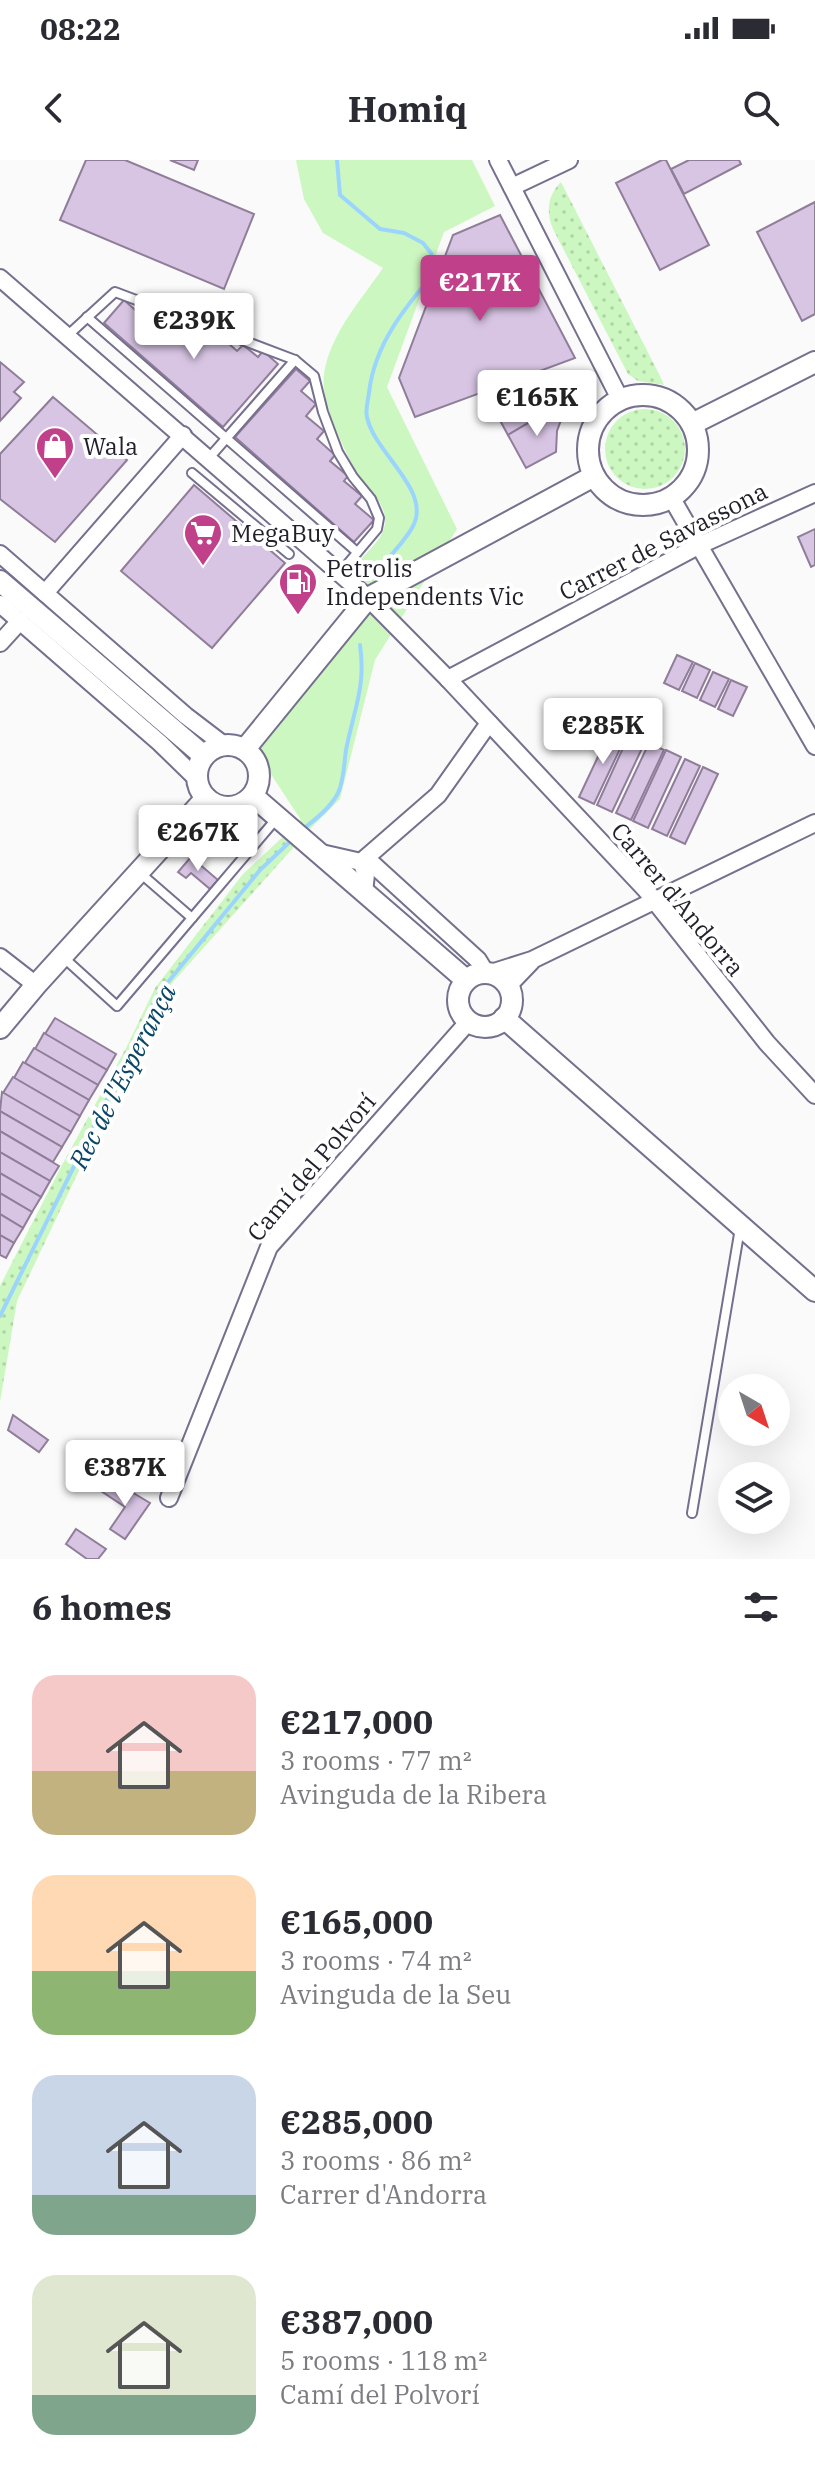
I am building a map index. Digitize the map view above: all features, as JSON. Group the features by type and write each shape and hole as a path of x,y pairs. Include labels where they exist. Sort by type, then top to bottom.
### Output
{"street":[{"path":"498,160 620,399"},
{"path":"512,187 569,160"},
{"name":"Carrer d'Andorra","path":"0,278 368,598 655,901 767,1043 815,1095"},
{"path":"692,424 815,362"},
{"path":"639,395 660,397 679,407 692,424 698,445 695,467 684,486 671,497 646,505 625,502 607,492 594,476 588,459 588,442 604,410 620,399 639,395"},
{"path":"45,593 183,435"},
{"path":"245,749 368,598 594,476"},
{"name":"Carrer de Savassona","path":"448,679 698,546 815,493"},
{"path":"671,497 815,746"},
{"path":"0,554 186,716 224,745"},
{"path":"0,581 204,756"},
{"path":"0,604 160,743 202,788 215,805 233,807 244,803 253,796 259,781 256,761 245,749 224,745 213,748 204,756 198,767 202,788 139,872 0,1027"},
{"path":"0,643 20,621"},
{"path":"364,860 438,795 489,723"},
{"path":"253,796 466,980"},
{"path":"303,841 364,860 478,960 488,973 508,986 511,1000 504,1018 487,1026 469,1021 459,1006 458,997 466,980 473,975 488,973 532,960 815,823"},
{"path":"364,860 364,893"},
{"path":"0,957 36,985"},
{"path":"508,986 532,960"},
{"path":"504,1018 815,1291"},
{"name":"Camí del Polvorí","path":"169,1498 269,1247 469,1021"}],"lane":[{"path":"67,336 115,292 295,360 314,376 338,452 371,499 379,518 377,529 339,573"},
{"path":"87,317 357,552"},
{"path":"209,458 295,360"},
{"path":"192,473 289,554"},
{"path":"62,956 117,1006 278,817"},
{"path":"139,872 192,918"},
{"path":"692,1513 741,1227"}],"green space":[{"path":"296,160 472,160 495,206 444,232 387,387 457,529 375,660 340,799 310,829 253,747 367,599 357,563 381,535 385,516 379,502 356,471 339,437 325,397 324,374 327,359 340,331 383,268 323,233 304,199"},
{"path":"561,182 664,385 638,381 628,374 553,229 549,204"},
{"path":"645,409 660,412 673,421 682,434 685,449 682,464 673,477 660,486 645,489 630,486 617,477 608,464 605,449 608,434 617,421 630,412"},
{"path":"301,820 310,829 164,992 17,1301 0,1402 0,1286 62,1165 155,988 243,874"}],"building":[{"path":"86,160 125,160 254,214 224,289 60,220"},
{"path":"170,160 198,160 194,170"},
{"path":"666,160 709,245 660,270 616,183"},
{"path":"689,160 739,160 741,164 684,194 671,169"},
{"path":"815,202 815,314 802,321 757,232"},
{"path":"500,215 575,358 415,417 399,378 453,235"},
{"path":"124,300 142,316 148,309 166,324 172,318 189,333 195,327 213,342 219,335 237,351 243,345 258,357 263,351 278,364 223,427 104,323"},
{"path":"0,362 24,382 14,392 21,398 0,421"},
{"path":"296,369 310,381 301,391 316,404 306,416 324,431 317,439 335,455 330,461 348,476 344,481 362,496 355,504 374,520 354,542 235,437"},
{"path":"563,377 573,399 564,412 547,412 508,435 491,404"},
{"name":"Wala","path":"53,397 127,460 55,542 0,499 0,454"},
{"path":"547,412 564,412 557,431 556,452 526,468 508,435"},
{"name":"MegaBuy","path":"194,485 285,563 212,648 121,571"},
{"path":"815,529 815,565 811,567 798,537"},
{"path":"677,655 693,662 679,690 664,683"},
{"path":"695,663 710,670 697,698 682,691"},
{"path":"713,672 729,679 715,707 700,700"},
{"path":"731,680 747,687 733,716 718,709"},
{"path":"612,727 627,734 594,804 579,797"},
{"path":"629,735 645,742 612,812 597,805"},
{"path":"649,743 664,750 631,820 616,813"},
{"path":"666,750 681,757 648,828 633,821"},
{"path":"685,759 700,766 667,836 652,829"},
{"path":"703,767 718,774 685,844 670,837"},
{"path":"191,857 218,880 210,889 191,873 186,878 178,872"},
{"path":"55,1018 116,1054 107,1070 45,1034"},
{"path":"44,1033 107,1070 98,1085 35,1049"},
{"path":"34,1048 98,1085 89,1100 25,1063"},
{"path":"23,1062 89,1100 80,1116 14,1078"},
{"path":"13,1077 80,1116 71,1132 3,1093"},
{"path":"2,1092 71,1132 62,1147 0,1111"},
{"path":"0,1111 62,1147 53,1162 0,1131"},
{"path":"0,1131 59,1166 50,1181 0,1152"},
{"path":"0,1152 50,1181 41,1197 0,1173"},
{"path":"0,1173 41,1197 32,1212 0,1193"},
{"path":"0,1193 32,1212 23,1228 0,1214"},
{"path":"0,1214 23,1228 14,1243 0,1235"},
{"path":"0,1235 14,1243 6,1258 0,1255"},
{"path":"13,1415 48,1440 39,1452 8,1430"},
{"path":"110,1479 150,1503 125,1539 110,1529 125,1507 101,1491"},
{"path":"76,1529 106,1549 98,1559 87,1559 66,1544"}],"waterway":[{"name":"Rec de l'Esperança","path":"337,160 340,195 380,229 404,233 423,243 431,253 436,271 402,313 384,343 372,375 367,402 366,414 372,431 409,485 417,512 411,530 387,560"},
{"name":"Rec de l'Esperança","path":"303,829 327,808 340,788 360,686 360,645"},
{"name":"Rec de l'Esperança","path":"0,1316 131,1051 141,1043 143,1025 159,993 260,870 294,838"}],"place":[{"name":"Wala","path":"55,480"},
{"name":"MegaBuy","path":"203,567"},
{"name":"Petrolis Independents Vic","path":"298,616"}]}
